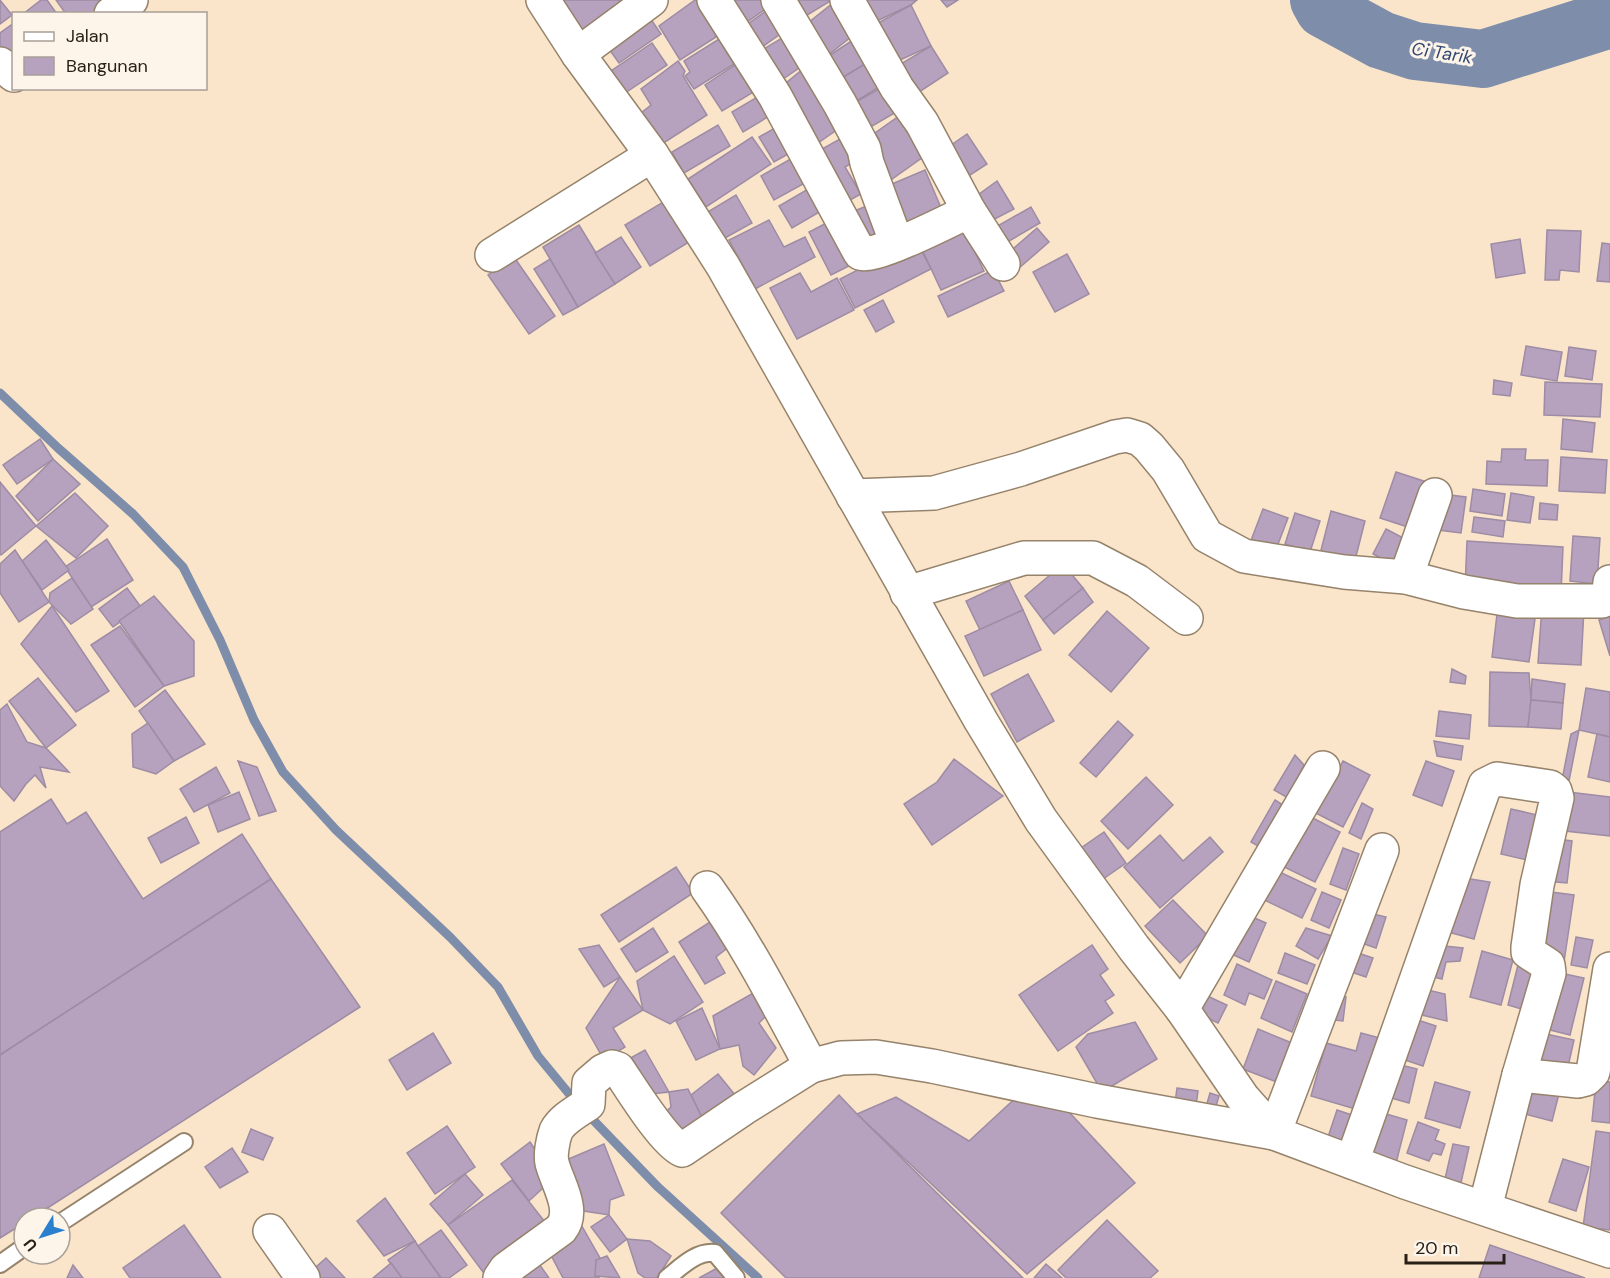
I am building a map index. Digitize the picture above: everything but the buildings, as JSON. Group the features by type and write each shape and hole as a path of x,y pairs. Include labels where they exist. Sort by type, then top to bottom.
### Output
{"street":[{"path":"114,12 131,0"},
{"path":"543,0 578,54 652,155 723,266 907,593 1041,820 1134,948 1182,1009 1243,1098 1274,1133"},
{"path":"578,54 651,0"},
{"path":"714,0 775,96 860,253 867,255 897,244 969,211"},
{"path":"778,0 864,149 897,244"},
{"path":"847,0 897,88 922,123 969,211 1003,264"},
{"path":"0,64 12,73"},
{"path":"492,255 652,155"},
{"path":"853,496 934,493 1021,469 1127,435 1140,439 1168,470 1207,536 1218,544 1244,556 1344,572 1406,577 1464,592 1517,602 1602,601 1609,593 1610,582"},
{"path":"1406,577 1435,495"},
{"path":"907,593 1024,558 1093,558 1137,581 1186,618"},
{"path":"1182,1009 1323,768"},
{"path":"1352,1162 1485,785 1497,779 1550,787 1555,791 1557,798 1537,885 1528,947 1528,952 1548,965 1549,973 1519,1075 1485,1208"},
{"path":"1274,1133 1382,850"},
{"path":"708,888 731,921 771,990 811,1066"},
{"path":"1519,1075 1578,1082 1586,1079 1593,1072 1610,969"},
{"path":"500,1278 506,1269 565,1224 567,1210 551,1156 556,1131 581,1109 591,1080 610,1067 615,1067 673,1144 682,1150 811,1066 841,1058 876,1057 1274,1133 1405,1182 1610,1251"},
{"path":"270,1230 303,1278"}],"lane":[{"path":"72,1215 184,1142"},
{"path":"667,1278 698,1255 708,1252 715,1253 736,1278"}],"waterway":[{"name":"Ci Tarik","path":"1319,0 1324,9 1381,40 1415,51 1483,59 1610,19"},
{"path":"0,393 133,514 183,567 220,640 254,720 283,772 336,830 450,937 498,987 538,1056 575,1101 658,1187 758,1278"}]}
